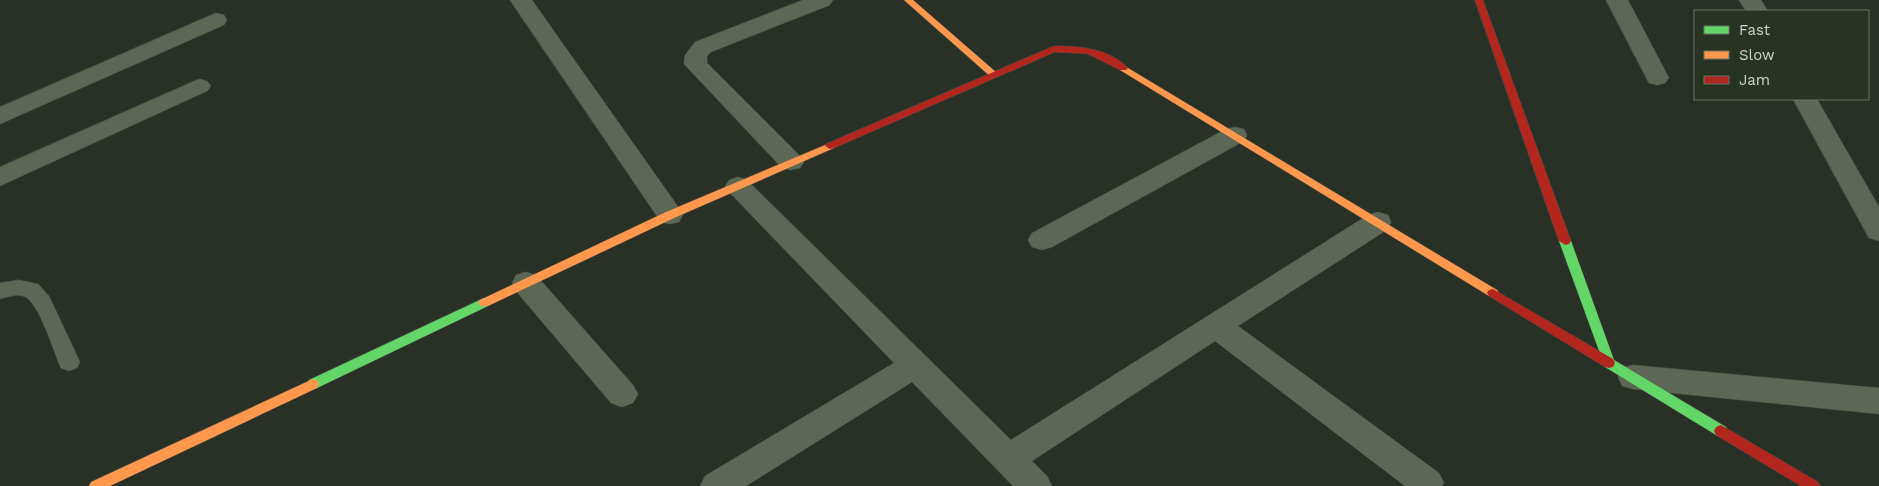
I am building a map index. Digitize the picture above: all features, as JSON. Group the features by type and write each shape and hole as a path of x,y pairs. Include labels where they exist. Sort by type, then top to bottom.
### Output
{"street":[{"path":"521,0 670,215"},
{"path":"791,162 695,64 696,55 703,47 822,0"},
{"path":"908,0 994,75"},
{"path":"1479,0 1621,370"},
{"path":"1616,0 1657,78"},
{"path":"0,116 216,20"},
{"path":"96,486 670,215 1054,49 1082,48 1102,55 1813,486"},
{"path":"0,177 199,86"},
{"path":"1806,100 1878,226"},
{"path":"1042,240 1235,135"},
{"path":"738,186 1035,486"},
{"path":"1008,460 1378,222"},
{"path":"526,283 622,394"},
{"path":"1216,326 1427,483"},
{"path":"717,486 915,365"},
{"path":"1621,370 1879,400"}],"lane":[{"path":"0,291 16,288 32,290 41,299 69,362"}],"traffic: fast":[{"path":"1565,241 1609,363 1721,431"},
{"path":"313,384 484,303"}],"traffic: slow":[{"path":"908,0 994,75"},
{"path":"1123,68 1493,293"},
{"path":"484,303 670,215 830,146"},
{"path":"96,486 313,384"}],"traffic: jam":[{"path":"1479,0 1565,241"},
{"path":"830,146 1054,49 1090,51 1105,57 1123,68"},
{"path":"1493,293 1609,363"},
{"path":"1721,431 1813,486"}]}
